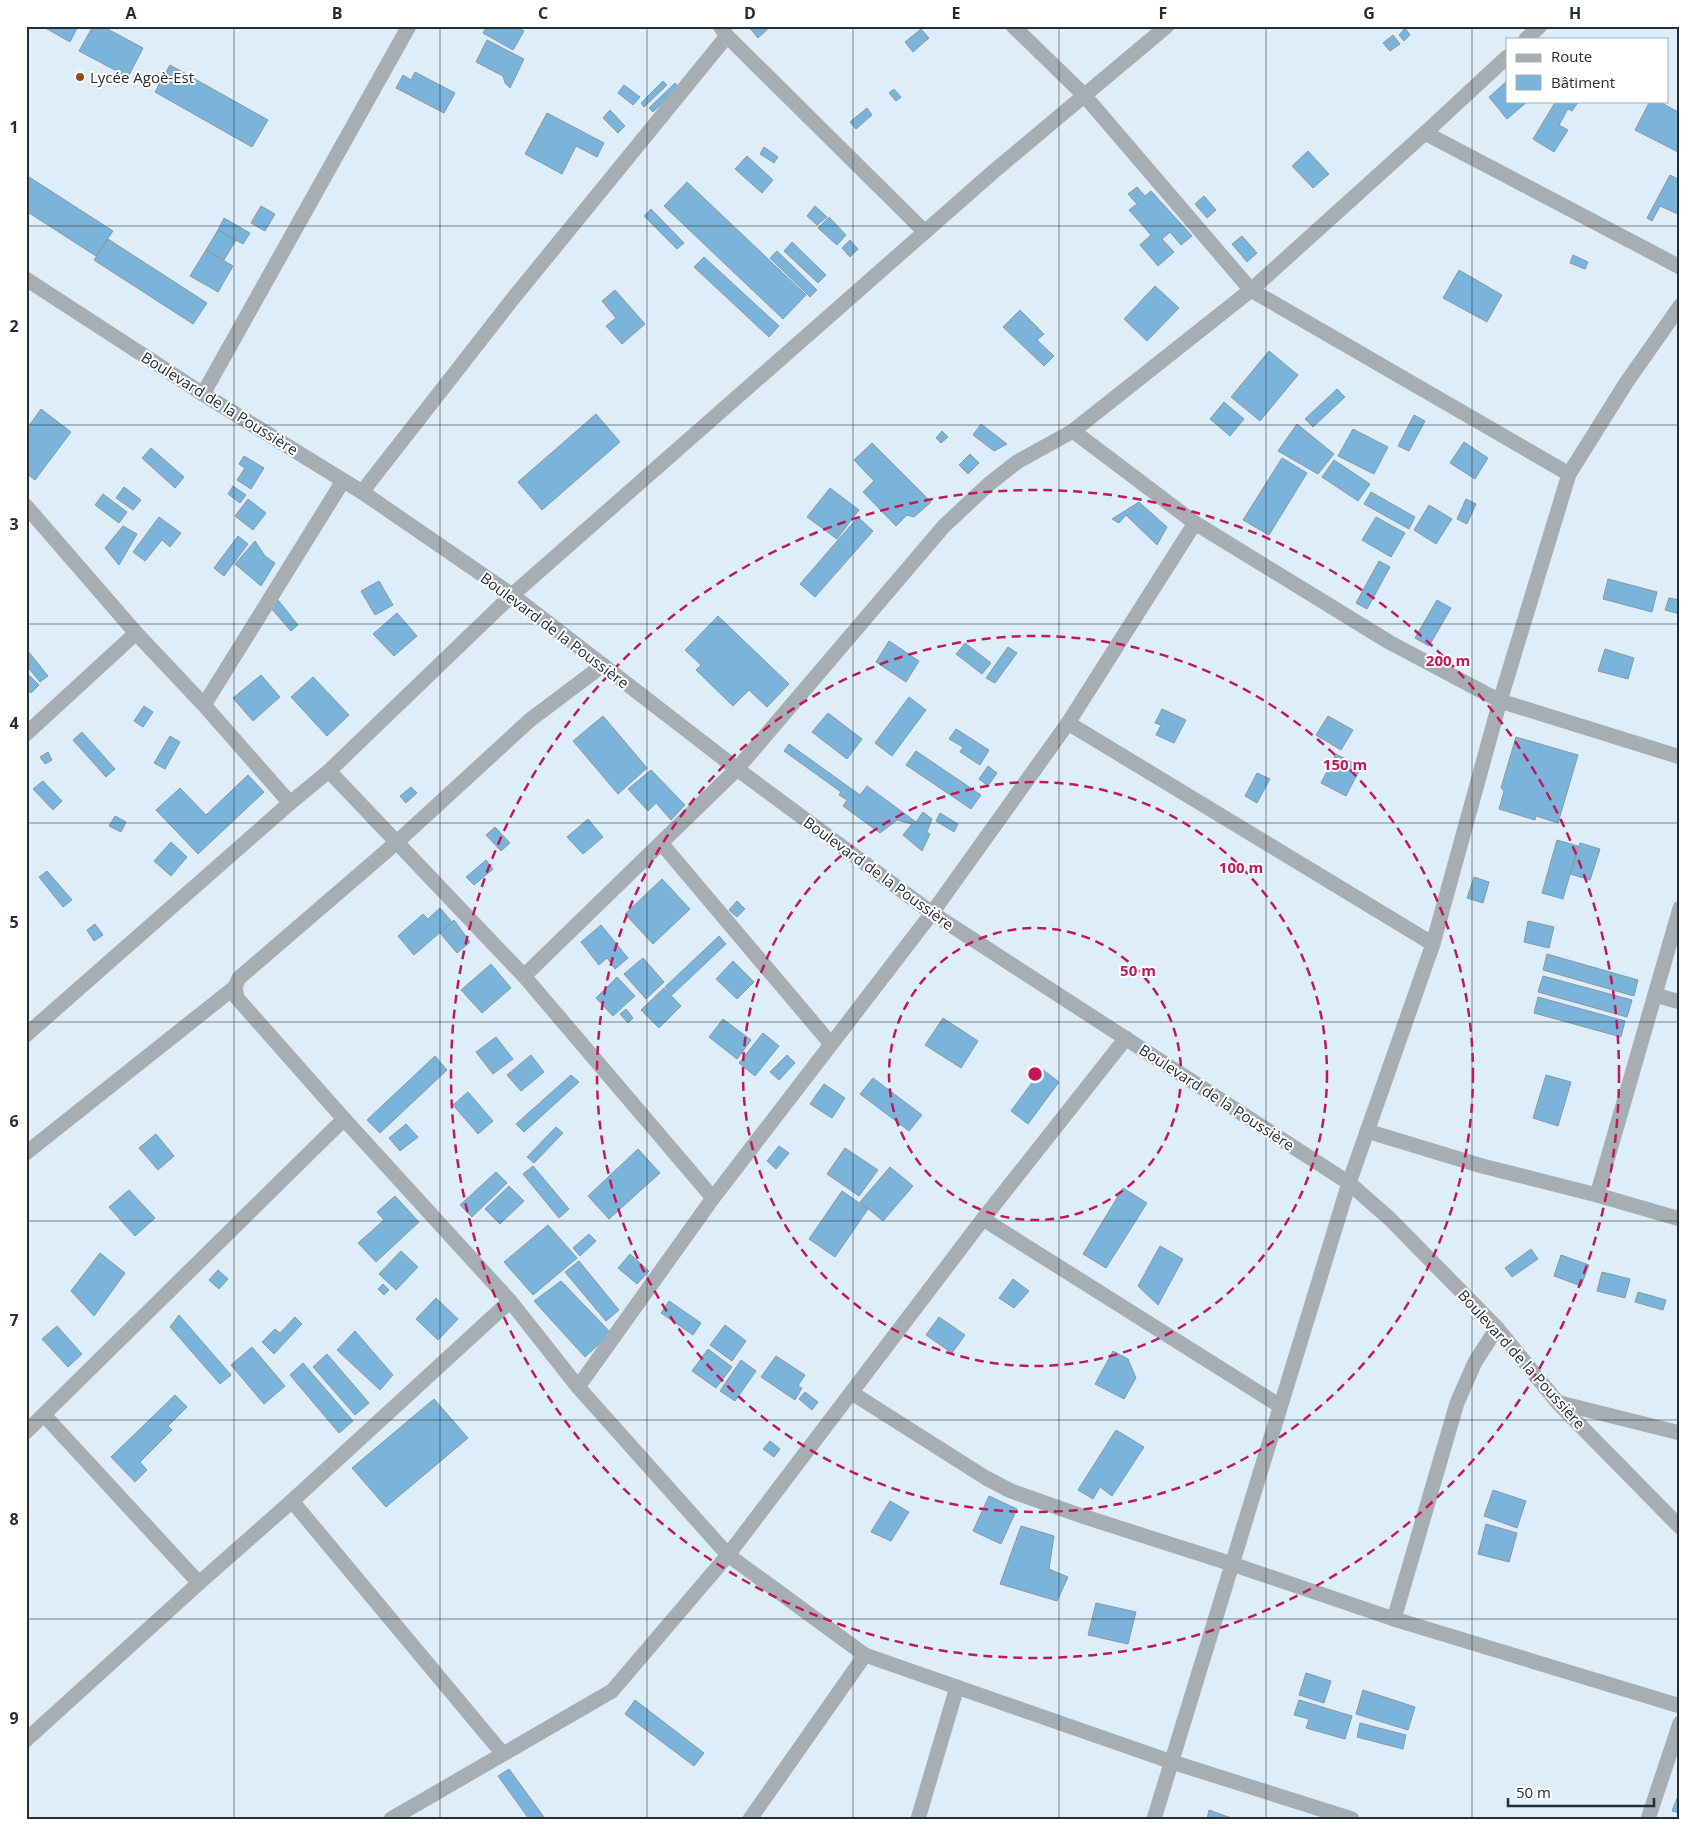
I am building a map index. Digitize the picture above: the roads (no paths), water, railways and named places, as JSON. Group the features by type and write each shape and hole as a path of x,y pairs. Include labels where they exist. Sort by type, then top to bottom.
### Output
{"street":[{"path":"203,394 409,26"},
{"path":"1014,26 1084,95 1251,290 1569,474"},
{"path":"26,1036 290,802 329,772 512,595 925,232 1167,26"},
{"path":"1527,38 1540,26"},
{"path":"362,492 723,31 925,232"},
{"path":"524,976 737,769 944,526 989,484 1017,462 1073,431 1251,290 1506,57"},
{"path":"1425,133 1680,267"},
{"name":"Boulevard de la Poussière","path":"26,278 203,394 362,492 512,595 737,769 932,913 1349,1183 1390,1219 1497,1328 1558,1403 1680,1527"},
{"path":"1154,1819 1349,1183 1432,944 1500,701 1569,474 1626,382 1680,306"},
{"path":"1073,431 1194,523 1389,642 1500,701 1680,757"},
{"path":"204,705 343,481"},
{"path":"26,506 136,633 204,705 290,802"},
{"path":"578,1387 713,1198 932,913 1068,723 1194,523"},
{"path":"26,734 136,633"},
{"path":"26,1153 235,988 239,978 397,842 530,720 603,665"},
{"path":"1068,723 1432,944"},
{"path":"329,772 524,976 713,1198"},
{"path":"661,844 831,1044"},
{"path":"1597,1195 1680,908"},
{"path":"235,988 237,998 344,1119 510,1301 578,1387 728,1555 865,1655 1172,1762 1352,1819"},
{"path":"1654,995 1680,1002"},
{"path":"392,1819 612,1691 728,1555 983,1219 1126,1038"},
{"path":"26,1432 344,1119"},
{"path":"1367,1131 1482,1166 1597,1195 1680,1219"},
{"path":"983,1219 1280,1406"},
{"path":"26,1740 292,1501 510,1301"},
{"path":"1394,1618 1457,1403 1476,1362 1497,1328"},
{"path":"852,1394 986,1478 1012,1491 1082,1516 1394,1618 1680,1706"},
{"path":"1558,1403 1680,1433"},
{"path":"44,1415 199,1583"},
{"path":"292,1501 503,1754"},
{"path":"750,1819 865,1655"},
{"path":"918,1819 957,1687"},
{"path":"1648,1819 1680,1724"}],"place":[{"name":"Lycée Agoè-Est","path":"80,77"}]}
